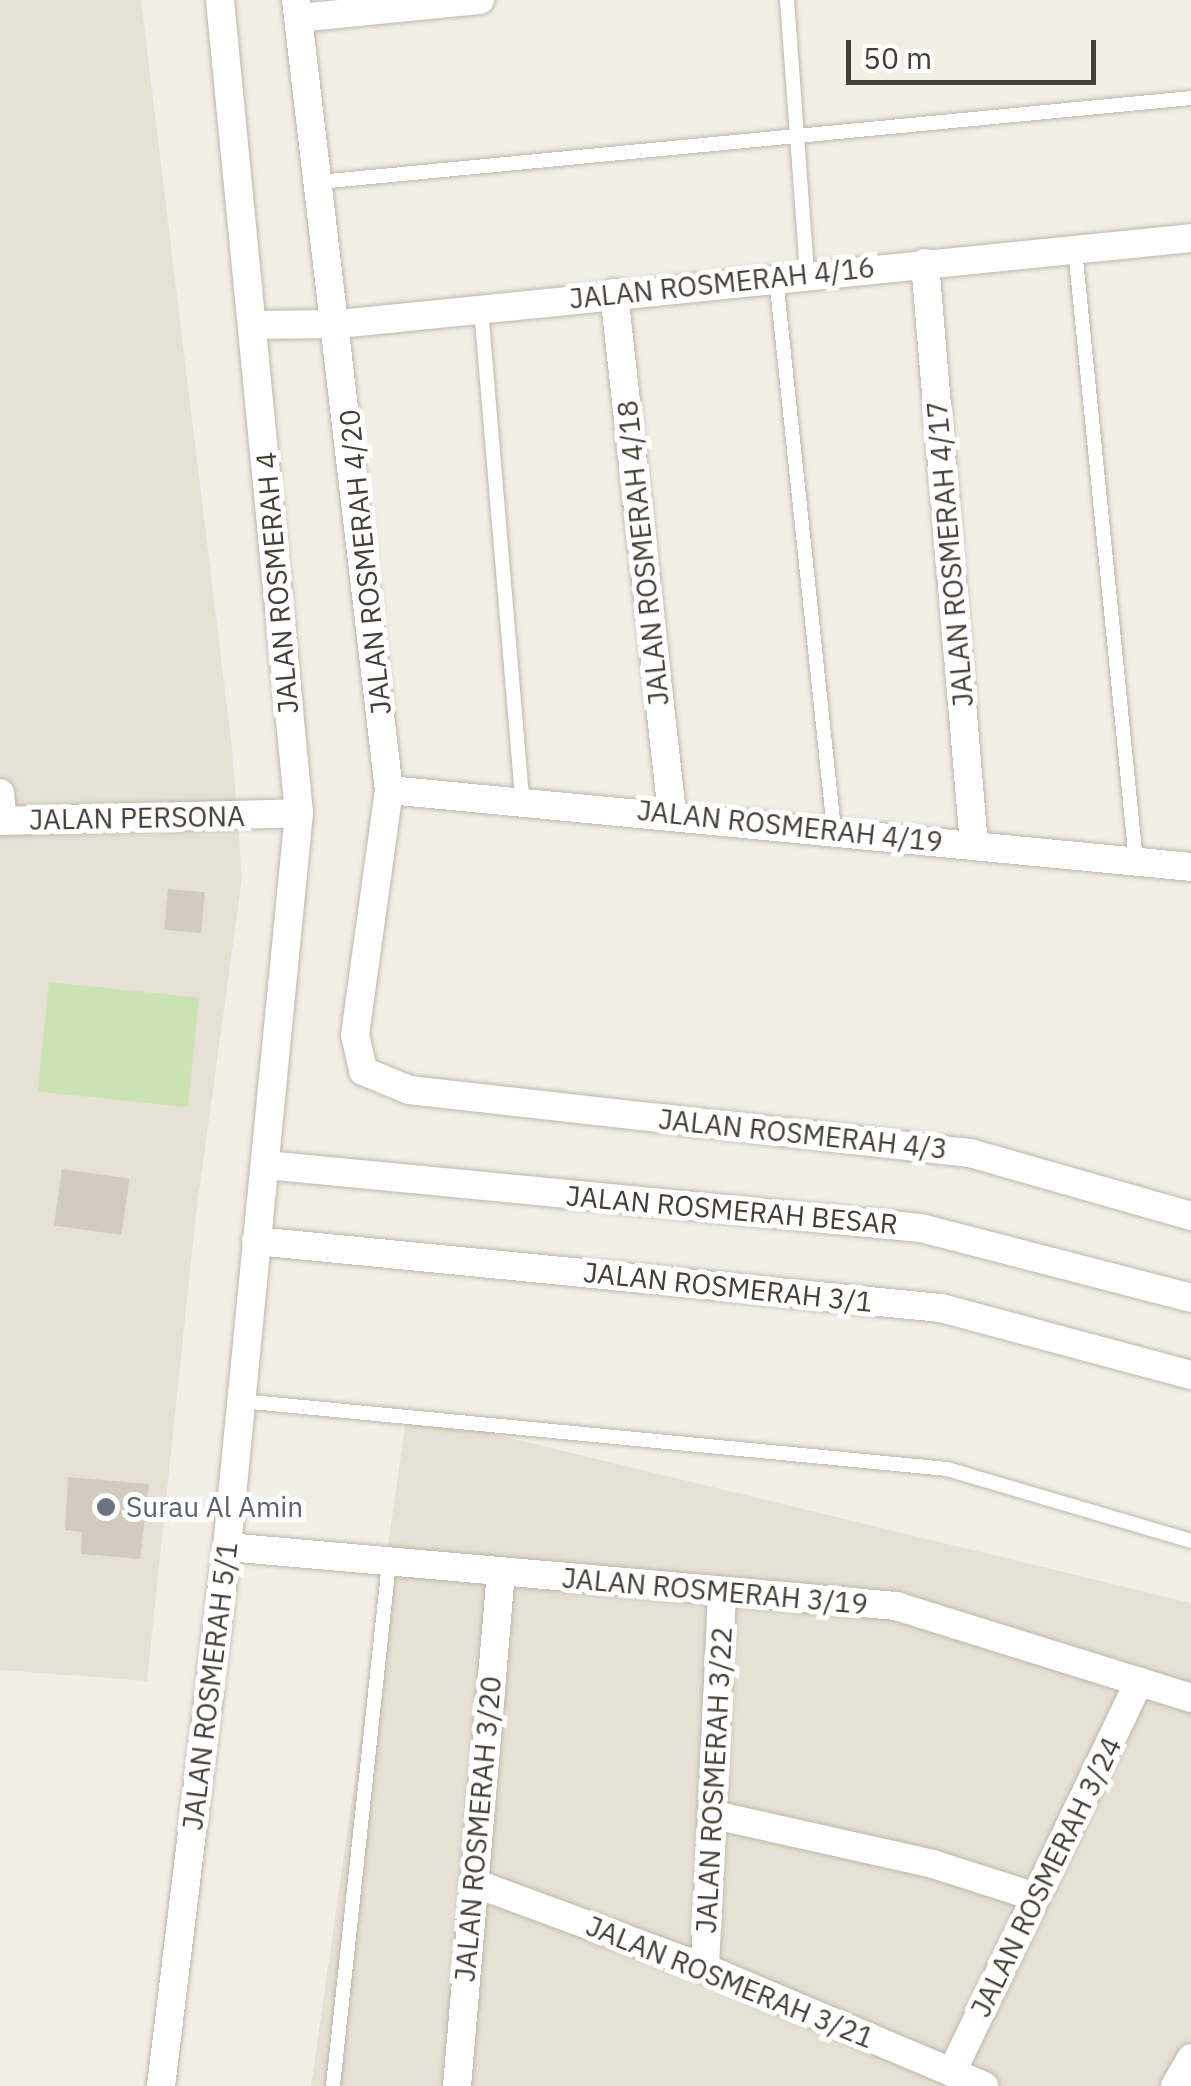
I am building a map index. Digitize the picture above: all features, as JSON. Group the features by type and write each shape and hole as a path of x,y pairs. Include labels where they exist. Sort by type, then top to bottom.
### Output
{"street":[{"name":"JALAN ROSMERAH 4","path":"220,0 300,813 266,1165"},
{"path":"298,9 480,0"},
{"name":"JALAN ROSMERAH 4/20","path":"298,9 339,324 389,790 355,1054 382,1085 408,1090"},
{"name":"JALAN ROSMERAH 4/16","path":"253,325 339,324 1191,238"},
{"name":"JALAN ROSMERAH 4/17","path":"925,263 974,845"},
{"name":"JALAN ROSMERAH 4/18","path":"614,294 672,814"},
{"name":"JALAN ROSMERAH 4/19","path":"389,790 522,798 1191,867"},
{"name":"JALAN PERSONA","path":"0,792 2,821 300,813"},
{"name":"JALAN ROSMERAH 4/3","path":"408,1090 970,1153 1191,1216"},
{"name":"JALAN ROSMERAH 5/1","path":"162,2086 227,1547 266,1165"},
{"name":"JALAN ROSMERAH BESAR","path":"266,1165 921,1228 1191,1298"},
{"name":"JALAN ROSMERAH 3/1","path":"256,1241 941,1308 1191,1375"},
{"name":"JALAN ROSMERAH 3/19","path":"227,1547 896,1606 1191,1698"},
{"name":"JALAN ROSMERAH 3/20","path":"457,2086 501,1572"},
{"name":"JALAN ROSMERAH 3/22","path":"705,1968 722,1590"},
{"name":"JALAN ROSMERAH 3/24","path":"952,2072 1139,1682"},
{"path":"714,1815 934,1864 1036,1896"},
{"name":"JALAN ROSMERAH 3/21","path":"474,1882 705,1968 984,2086"},
{"path":"1176,2086 1191,2058"}],"lane":[{"path":"787,0 807,274"},
{"path":"318,182 799,131 1191,98"},
{"path":"1075,249 1136,861"},
{"path":"776,278 834,830"},
{"path":"482,309 522,798"},
{"path":"242,1401 946,1470 1191,1541"},
{"path":"333,2086 389,1563"}],"shaded area":[{"path":"0,0 141,0 232,748 242,878 196,1214 147,1681 0,1670"},
{"path":"407,1413 1191,1603 1191,2086 311,2086"}],"green space":[{"path":"49,982 199,998 188,1107 38,1091"}],"building":[{"path":"168,889 205,892 201,933 164,930"},
{"path":"62,1169 129,1178 121,1235 54,1225"},
{"name":"Surau Al Amin","path":"68,1477 149,1484 140,1559 81,1554 82,1532 65,1530"}],"place":[{"name":"Surau Al Amin","path":"106,1507"}]}
